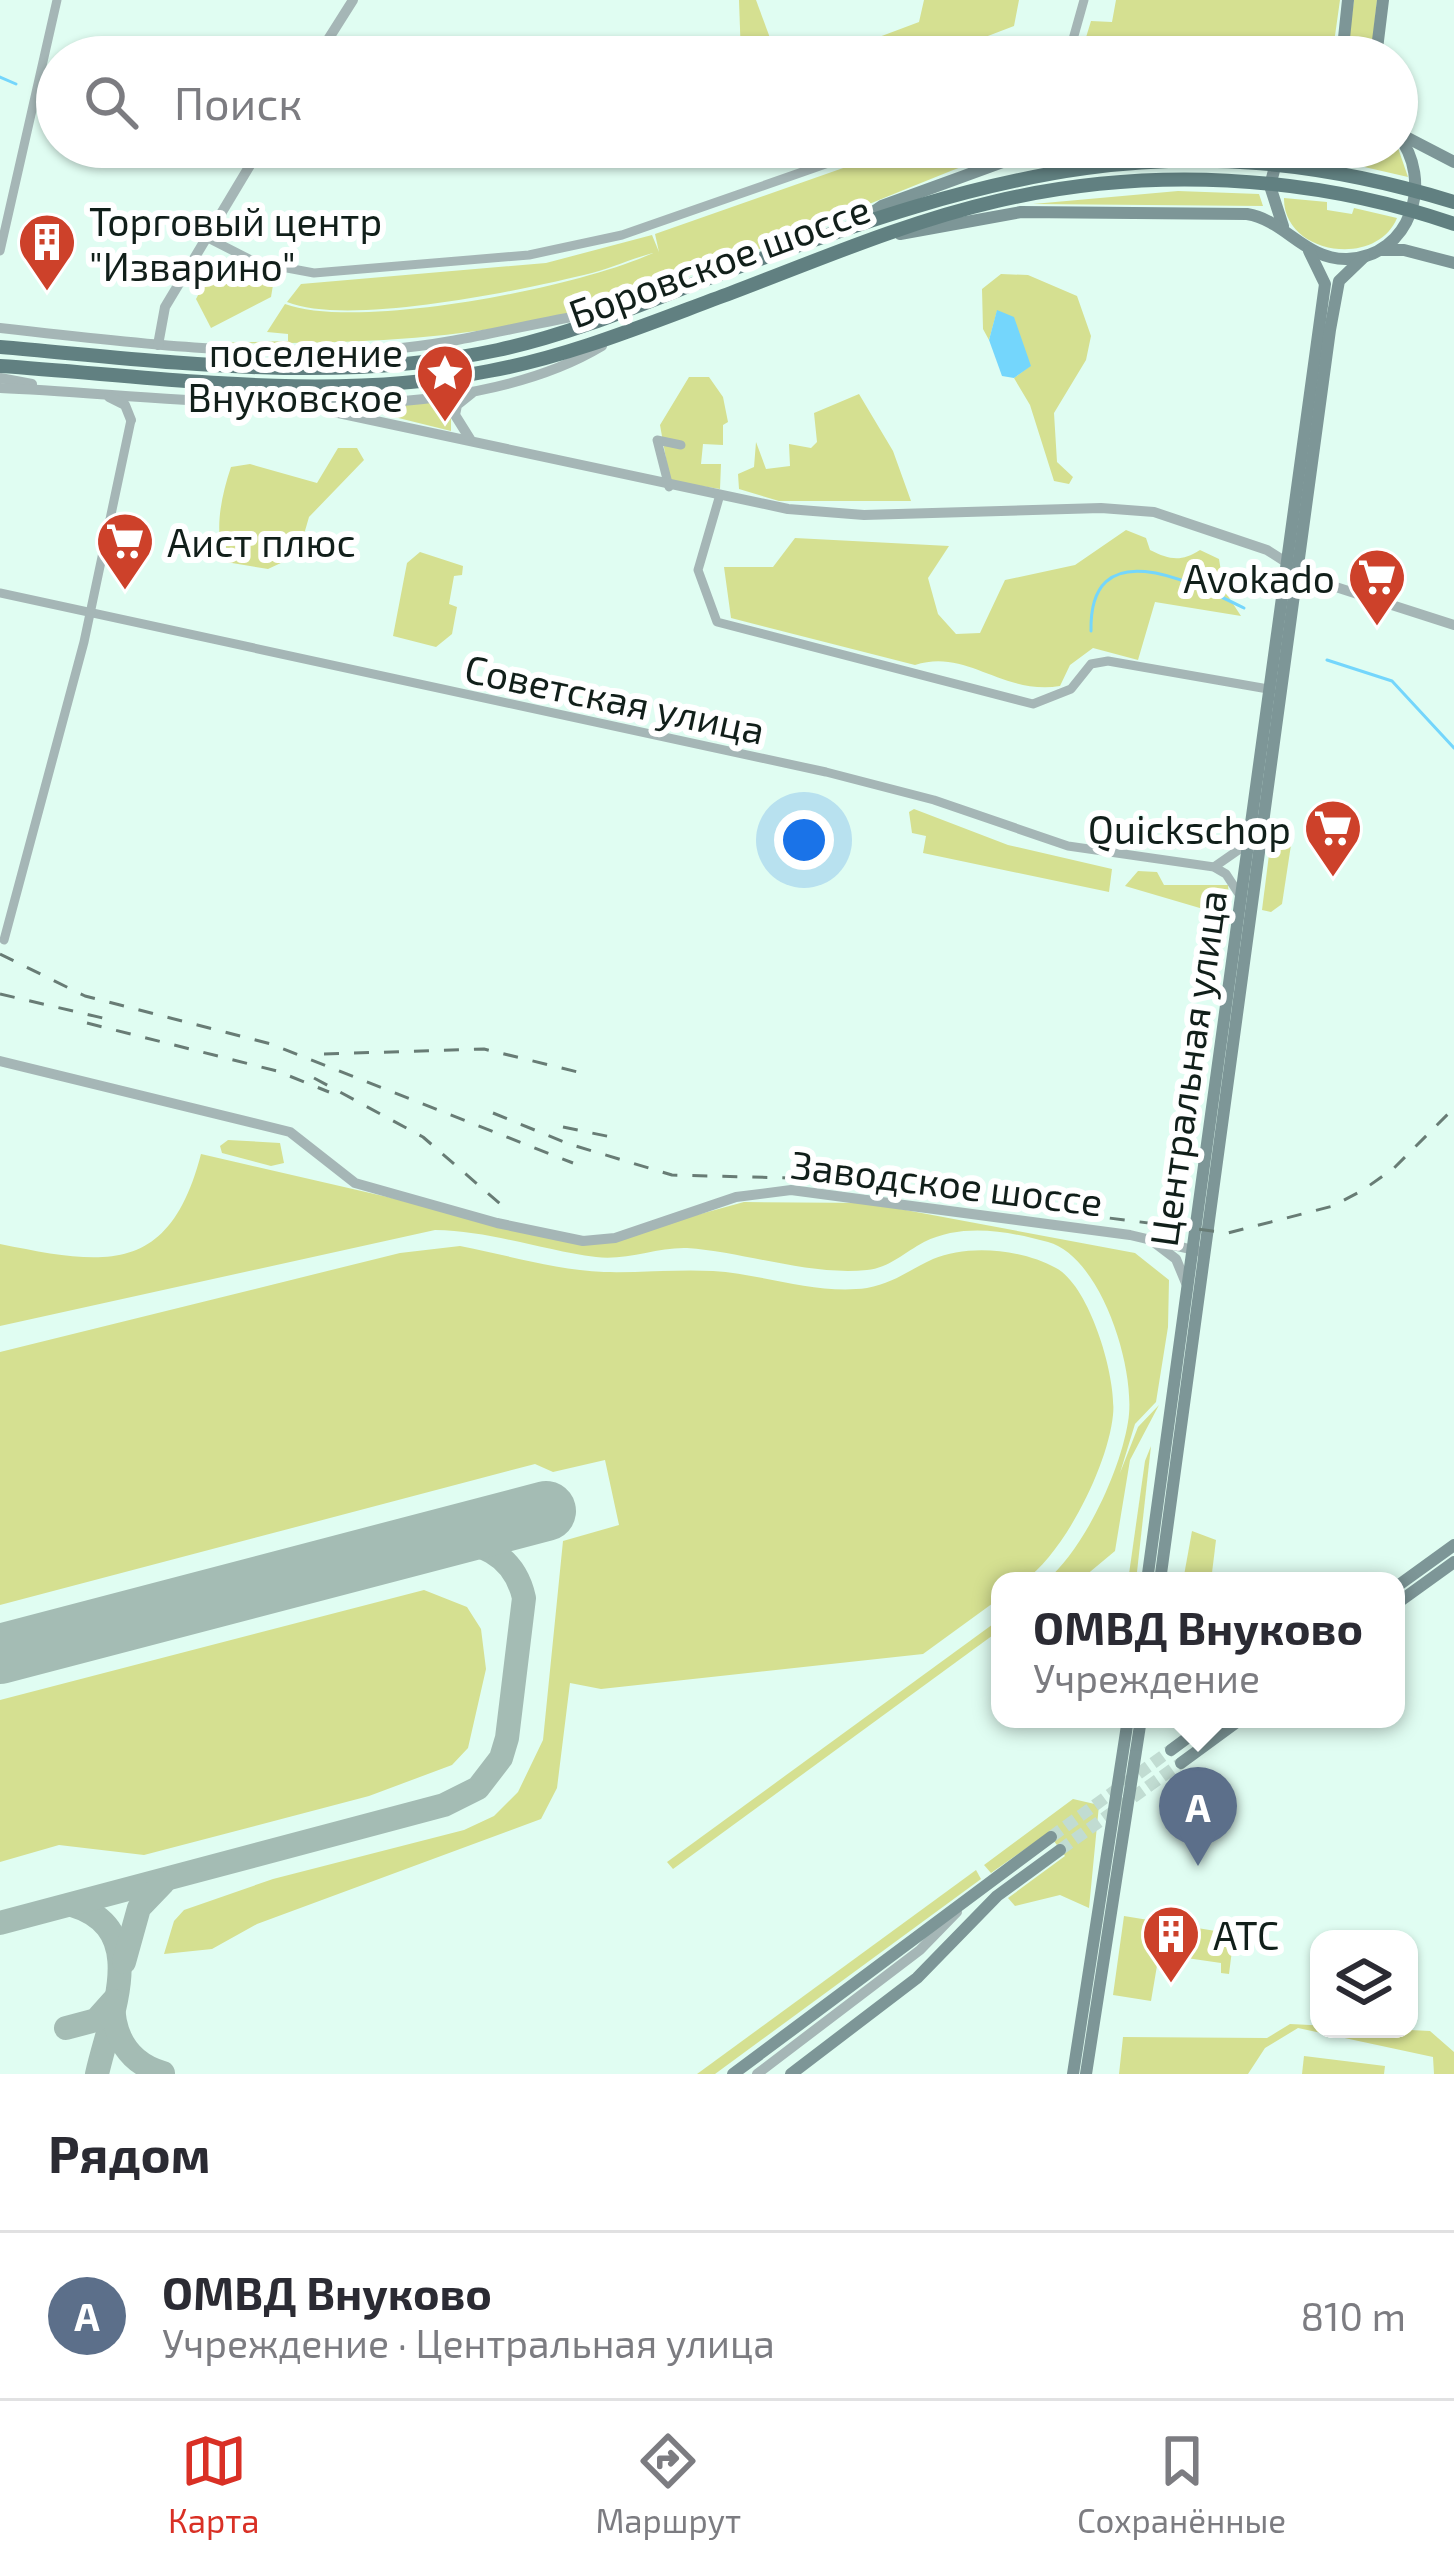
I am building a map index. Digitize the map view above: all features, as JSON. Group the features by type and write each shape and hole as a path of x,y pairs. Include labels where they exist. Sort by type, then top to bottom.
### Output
{"main road":[{"path":"1344,36 1348,0"},
{"path":"1379,36 1383,0"},
{"path":"1418,144 1454,162"},
{"path":"849,229 882,206 986,168"},
{"name":"Боровское шоссе","path":"0,347 234,366 380,367 498,350 612,316 849,229 1022,176 1082,168"},
{"path":"1272,168 1271,200 1286,232"},
{"name":"Боровское шоссе","path":"1304,168 1454,202"},
{"path":"1291,567 1335,295 1342,274 1379,250 1407,223 1417,179 1414,168"},
{"name":"Боровское шоссе","path":"0,366 237,385 382,385 503,368 619,334 886,235 996,201 1158,180 1230,180 1318,190 1454,224"},
{"path":"886,235 1021,212 1247,214 1286,232 1310,251 1343,260 1364,257"},
{"path":"1379,250 1404,250 1454,263"},
{"path":"1291,567 1325,284 1310,251"},
{"name":"Центральная улица","path":"1161,1572 1240,896 1268,688 1291,567"},
{"name":"Центральная улица","path":"1148,1572 1187,1286 1198,1253 1291,567"},
{"path":"1405,1580 1454,1545"},
{"path":"1405,1597 1454,1562"},
{"path":"1073,2074 1127,1728"},
{"path":"1086,2074 1141,1728"},
{"path":"1171,1750 1202,1728"},
{"path":"1181,1763 1229,1728"},
{"path":"733,2074 1051,1837"},
{"path":"791,2074 916,1978 997,1895 1060,1850"}],"street":[{"path":"48,36 57,0"},
{"path":"1073,36 1084,0"},
{"path":"329,36 348,1"},
{"path":"0,251 36,88"},
{"path":"158,345 163,312 248,168"},
{"path":"206,237 261,264 314,273 529,254 622,235 814,168"},
{"path":"0,328 158,345 389,349 495,336 589,314 612,316"},
{"path":"0,388 296,404 389,400 479,388 547,371 619,334"},
{"path":"0,377 63,391"},
{"path":"479,388 457,405 455,420 463,435 484,444"},
{"path":"100,393 125,405 131,420"},
{"path":"4,940 91,615 131,420 140,403 158,396"},
{"path":"296,404 719,498 864,514 1138,510 1215,530 1291,567 1454,625"},
{"path":"669,487 657,440 681,445"},
{"path":"719,498 698,570 717,622 1033,704 1071,689 1091,664 1108,661 1268,688"},
{"name":"Советская улица","path":"0,593 826,772 934,800 1068,846 1214,867"},
{"path":"1240,896 1235,883 1214,867 1247,844"},
{"name":"Заводское шоссе","path":"0,1061 290,1132 355,1184 497,1223 584,1240 614,1238 736,1197 790,1190 842,1192 1147,1238 1198,1253"},
{"path":"1147,1238 1176,1259 1187,1286"},
{"path":"757,2074 920,1950 976,1893"}],"green space":[{"path":"739,0 756,0 769,36 740,36"},
{"path":"924,0 1019,0 1014,26 988,36 882,36 919,22"},
{"path":"1116,0 1340,0 1335,36 1086,36 1091,21 1112,22"},
{"path":"1354,0 1377,0 1373,36 1349,36"},
{"path":"843,168 960,168 708,269 556,317 410,338 214,343 288,341 288,334 267,332 285,304 319,311 415,309 575,279 653,253 562,280 392,308 315,309 287,302 301,284 546,263 652,235 659,252 655,234"},
{"path":"1369,168 1405,168 1408,177"},
{"path":"1178,191 1259,194 1263,206 1033,204"},
{"path":"1284,198 1327,202 1327,210 1352,214 1354,208 1397,218 1386,234 1370,244 1332,248 1298,232"},
{"path":"219,256 274,279 271,297 211,328 196,299"},
{"path":"1001,274 1028,275 1077,296 1091,336 1086,360 1054,413 1057,462 1073,477 1069,484 1054,481 1030,405 1014,378 1030,366 997,311 989,340 983,329 982,289"},
{"path":"689,377 709,377 723,397 728,422 723,425 723,445 703,444 701,464 721,464 720,489 670,481 660,425"},
{"path":"859,394 893,451 911,501 779,501 739,489 738,474 754,467 756,442 766,469 790,466 789,444 811,448 817,442 814,413"},
{"path":"451,400 451,431 362,409"},
{"path":"338,448 357,448 364,460 309,517 298,555 268,569 226,562 220,515 231,467 250,464 317,483"},
{"path":"1126,530 1146,538 1150,550 1164,556 1181,558 1200,550 1219,559 1224,590 1241,616 1155,602 1138,660 1093,648 1070,665 1060,686 1039,687 951,662 915,665 731,618 724,567 773,567 795,538 949,546 928,578 938,614 956,634 980,633 1005,580 1075,565"},
{"path":"420,552 463,566 462,575 454,576 449,604 457,607 452,634 436,647 393,636 407,563"},
{"path":"914,809 1008,845 1112,869 1109,892 923,853 926,836 912,833 909,812"},
{"path":"1273,823 1282,825 1291,845 1282,904 1271,912 1262,910"},
{"path":"1138,871 1157,872 1164,885 1228,885 1230,910 1210,911 1125,886"},
{"path":"228,1140 280,1143 284,1163 271,1166 222,1153 220,1146"},
{"path":"201,1154 591,1244 744,1202 868,1203 1135,1253 1169,1280 1168,1327 1156,1402 1135,1424 1120,1473 1138,1427 1159,1405 1130,1460 1115,1551 1090,1572 1055,1572 1087,1530 1109,1486 1124,1442 1129,1401 1121,1347 1099,1292 1085,1269 1048,1242 985,1231 954,1232 924,1242 883,1266 845,1271 687,1248 596,1257 435,1230 0,1326 0,1244 71,1256 128,1253 151,1242 171,1223"},
{"path":"460,1246 586,1271 713,1271 848,1289 885,1283 933,1259 962,1251 1027,1256 1068,1278 1099,1334 1113,1399 1103,1458 1069,1529 1039,1568 1034,1572 991,1572 991,1605 923,1654 601,1689 570,1683 557,1788 541,1819 257,1924 212,1949 164,1954 174,1921 184,1910 273,1879 464,1830 494,1816 518,1792 543,1740 563,1541 619,1525 605,1460 553,1472 535,1464 0,1605 0,1352 400,1253"},
{"path":"1151,1446 1137,1572 1129,1572"},
{"path":"1192,1531 1216,1540 1212,1572 1185,1572"},
{"path":"424,1590 467,1607 481,1629 486,1669 468,1748 452,1765 369,1796 144,1855 59,1845 0,1862 0,1700"},
{"path":"991,1626 991,1637 673,1869 667,1862"},
{"path":"1073,1799 1099,1805 1089,1908 1060,1895 1015,1906 1008,1898 1065,1856 1048,1833 991,1873 984,1865"},
{"path":"976,1870 981,1879 715,2074 697,2074"},
{"path":"1124,1916 1234,1934 1229,1974 1221,1973 1221,1963 1159,1954 1151,2001 1113,1995"},
{"path":"1290,2024 1310,2025 1310,2031 1298,2028 1265,2048 1248,2074 1119,2074 1123,2037 1267,2038"},
{"path":"1418,2030 1430,2031 1454,2052 1454,2074 1434,2074 1433,2057 1345,2038 1418,2038"},
{"path":"1304,2056 1385,2066 1384,2074 1302,2074"}],"water":[{"path":"997,310 1014,317 1031,366 1014,378 1002,376 989,340"}],"waterway":[{"path":"0,77 16,84"},
{"path":"1091,631 1095,600 1107,581 1125,572 1173,577 1244,608"},
{"path":"1327,660 1392,681 1454,748"}],"taxiway":[{"path":"0,1923 444,1805 478,1788 501,1758 507,1738 524,1598 512,1570 492,1552 436,1540"},
{"path":"124,1962 139,1908 163,1883"},
{"path":"72,1905 97,1917 111,1933 118,1953 116,2001 97,2074"},
{"path":"66,2028 96,2020 113,2001 125,2046 140,2062 163,2073"}],"runway":[{"path":"0,1654 546,1511"}],"tunnel":[{"path":"1051,1837 1171,1750"},
{"path":"1060,1850 1181,1763"}],"railway":[{"path":"0,954 85,996 271,1044 573,1163"},
{"path":"0,994 107,1019"},
{"path":"87,1023 277,1071 329,1092"},
{"path":"324,1054 484,1049 590,1075"},
{"path":"314,1078 423,1137 506,1209"},
{"path":"493,1113 569,1144 672,1175 791,1178 1228,1233 1333,1206 1363,1190 1394,1168 1454,1108"},
{"path":"563,1127 616,1138"}],"place":[{"name":"Торговый центр \"Изварино\"","path":"47,293"},
{"name":"поселение Внуковское","path":"445,424"},
{"name":"Аист плюс","path":"125,592"},
{"name":"Avokado","path":"1377,628"},
{"name":"Quickschop","path":"1333,879"},
{"name":"ОМВД Внуково","path":"1198,1866"},
{"name":"АТС","path":"1171,1985"}]}
